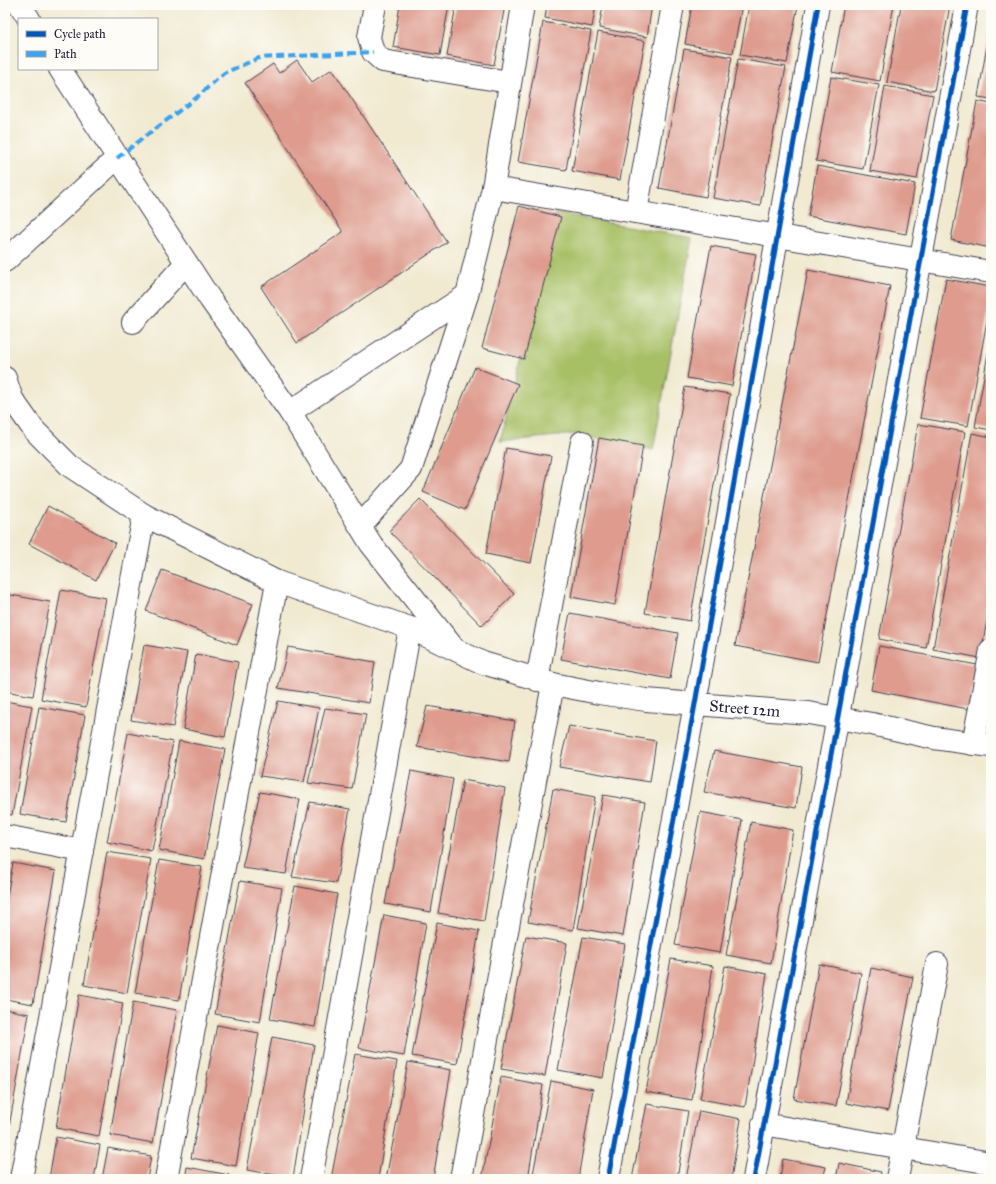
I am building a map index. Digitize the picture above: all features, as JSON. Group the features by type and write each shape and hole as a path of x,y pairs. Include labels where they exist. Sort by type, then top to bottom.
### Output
{"street":[{"path":"20,5 28,18"},
{"path":"375,5 369,37 373,52 383,61 510,82"},
{"path":"360,526 411,469 467,295 493,188 523,5"},
{"path":"636,212 673,5"},
{"path":"608,1179 695,704 818,5"},
{"path":"754,1179 839,718 967,5"},
{"path":"61,70 186,264 290,412 371,544 456,650"},
{"path":"5,261 117,158"},
{"path":"493,188 991,272"},
{"path":"133,322 186,264"},
{"path":"290,412 467,295"},
{"name":"Street 12m","path":"5,378 12,399 34,430 70,466 144,515 277,582 410,628 483,663 545,682 646,700 808,713 934,738 982,745"},
{"path":"461,1179 545,682 582,442"},
{"path":"21,1179 144,515"},
{"path":"166,1179 277,582"},
{"path":"311,1179 410,628"},
{"path":"982,745 991,650"},
{"path":"5,836 82,851"},
{"path":"897,1179 937,964"},
{"path":"763,1124 991,1163"}],"green space":[{"path":"556,213 692,238 653,450 575,434 500,442"}],"building":[{"path":"400,5 449,5 440,55 393,47"},
{"path":"456,5 505,5 494,65 447,56"},
{"path":"547,5 596,5 592,27 545,18"},
{"path":"603,5 652,5 647,37 599,28"},
{"path":"692,5 742,5 733,53 685,44"},
{"path":"749,5 798,5 787,63 740,55"},
{"path":"844,5 894,5 880,81 832,72"},
{"path":"901,5 950,5 934,91 887,82"},
{"path":"543,22 591,31 566,170 518,162"},
{"path":"991,28 991,99 978,97"},
{"path":"598,32 645,41 620,180 572,171"},
{"path":"684,49 732,57 706,197 659,188"},
{"path":"738,59 786,67 760,206 713,198"},
{"path":"297,60 312,82 332,69 447,242 297,343 261,287 343,232 245,83 273,64 279,73"},
{"path":"831,77 879,85 863,169 816,161"},
{"path":"885,86 933,95 917,179 870,171"},
{"path":"977,101 991,104 991,248 951,240"},
{"path":"817,166 915,184 906,234 808,216"},
{"path":"519,206 561,217 524,359 482,348"},
{"path":"711,246 756,254 732,386 687,378"},
{"path":"808,270 890,286 818,662 735,646"},
{"path":"946,279 991,287 991,298 968,426 920,418"},
{"path":"991,342 991,430 975,427"},
{"path":"475,367 518,384 465,510 423,492"},
{"path":"685,387 730,394 690,621 645,613"},
{"path":"918,424 965,432 926,648 879,639"},
{"path":"972,433 991,437 991,599 980,658 933,649"},
{"path":"599,438 643,446 615,605 571,597"},
{"path":"506,448 551,456 531,563 486,554"},
{"path":"420,499 514,594 482,626 389,531"},
{"path":"48,506 115,543 96,580 29,544"},
{"path":"162,570 253,604 237,645 146,611"},
{"path":"61,590 106,598 86,707 41,699"},
{"path":"5,594 50,602 33,696 5,691"},
{"path":"570,613 678,633 670,679 561,659"},
{"path":"144,645 187,652 173,727 131,720"},
{"path":"879,646 977,665 968,709 871,690"},
{"path":"288,647 375,662 369,703 278,688"},
{"path":"196,654 238,662 225,737 183,729"},
{"path":"5,701 32,706 12,815 5,814"},
{"path":"278,701 319,708 304,782 260,776"},
{"path":"427,706 515,721 509,762 417,747"},
{"path":"39,707 85,715 66,822 20,814"},
{"path":"325,708 366,714 352,789 308,783"},
{"path":"569,726 656,741 650,782 559,767"},
{"path":"128,733 173,742 152,851 107,842"},
{"path":"179,741 225,749 204,859 159,850"},
{"path":"714,751 802,767 796,808 704,792"},
{"path":"411,771 453,779 431,912 385,904"},
{"path":"463,780 505,788 484,921 438,913"},
{"path":"553,789 595,797 573,930 528,922"},
{"path":"260,792 300,799 286,874 242,868"},
{"path":"603,795 645,802 623,936 578,928"},
{"path":"310,802 350,809 336,883 292,877"},
{"path":"700,812 742,820 720,953 675,945"},
{"path":"751,822 793,830 771,963 726,955"},
{"path":"107,852 151,859 127,993 84,985"},
{"path":"159,860 202,867 179,1000 135,993"},
{"path":"13,863 56,871 33,1004 5,999 5,907"},
{"path":"240,881 282,888 260,1022 215,1014"},
{"path":"295,886 337,894 315,1027 270,1019"},
{"path":"384,915 426,923 404,1056 359,1048"},
{"path":"437,923 479,931 457,1064 412,1056"},
{"path":"526,936 567,943 545,1076 501,1069"},
{"path":"583,937 625,944 603,1078 558,1070"},
{"path":"671,959 713,966 692,1100 646,1092"},
{"path":"819,964 861,973 836,1106 794,1099"},
{"path":"725,966 767,974 745,1107 700,1099"},
{"path":"871,968 913,977 888,1111 846,1103"},
{"path":"79,995 123,1003 99,1136 56,1128"},
{"path":"133,1002 177,1010 153,1143 110,1135"},
{"path":"5,1009 29,1014 6,1144 5,1144"},
{"path":"217,1025 259,1033 236,1166 191,1158"},
{"path":"272,1037 314,1045 293,1178 247,1170"},
{"path":"355,1054 397,1061 378,1179 331,1179"},
{"path":"408,1062 451,1070 433,1179 386,1179"},
{"path":"501,1077 543,1085 528,1179 482,1179"},
{"path":"551,1081 593,1089 578,1179 532,1179"},
{"path":"647,1104 688,1111 677,1179 632,1179"},
{"path":"699,1111 741,1119 731,1179 686,1179"},
{"path":"56,1137 100,1145 94,1179 49,1179"},
{"path":"108,1148 151,1156 147,1179 102,1179"},
{"path":"783,1159 826,1167 823,1179 780,1179"},
{"path":"839,1163 881,1172 880,1179 836,1179"},
{"path":"187,1167 229,1175 228,1179 185,1179"}],"marked path":[{"path":"117,158 196,98 224,73 259,58 373,52"}],"cycle path":[{"path":"608,1179 695,704 818,5"},
{"path":"754,1179 967,5"}]}
